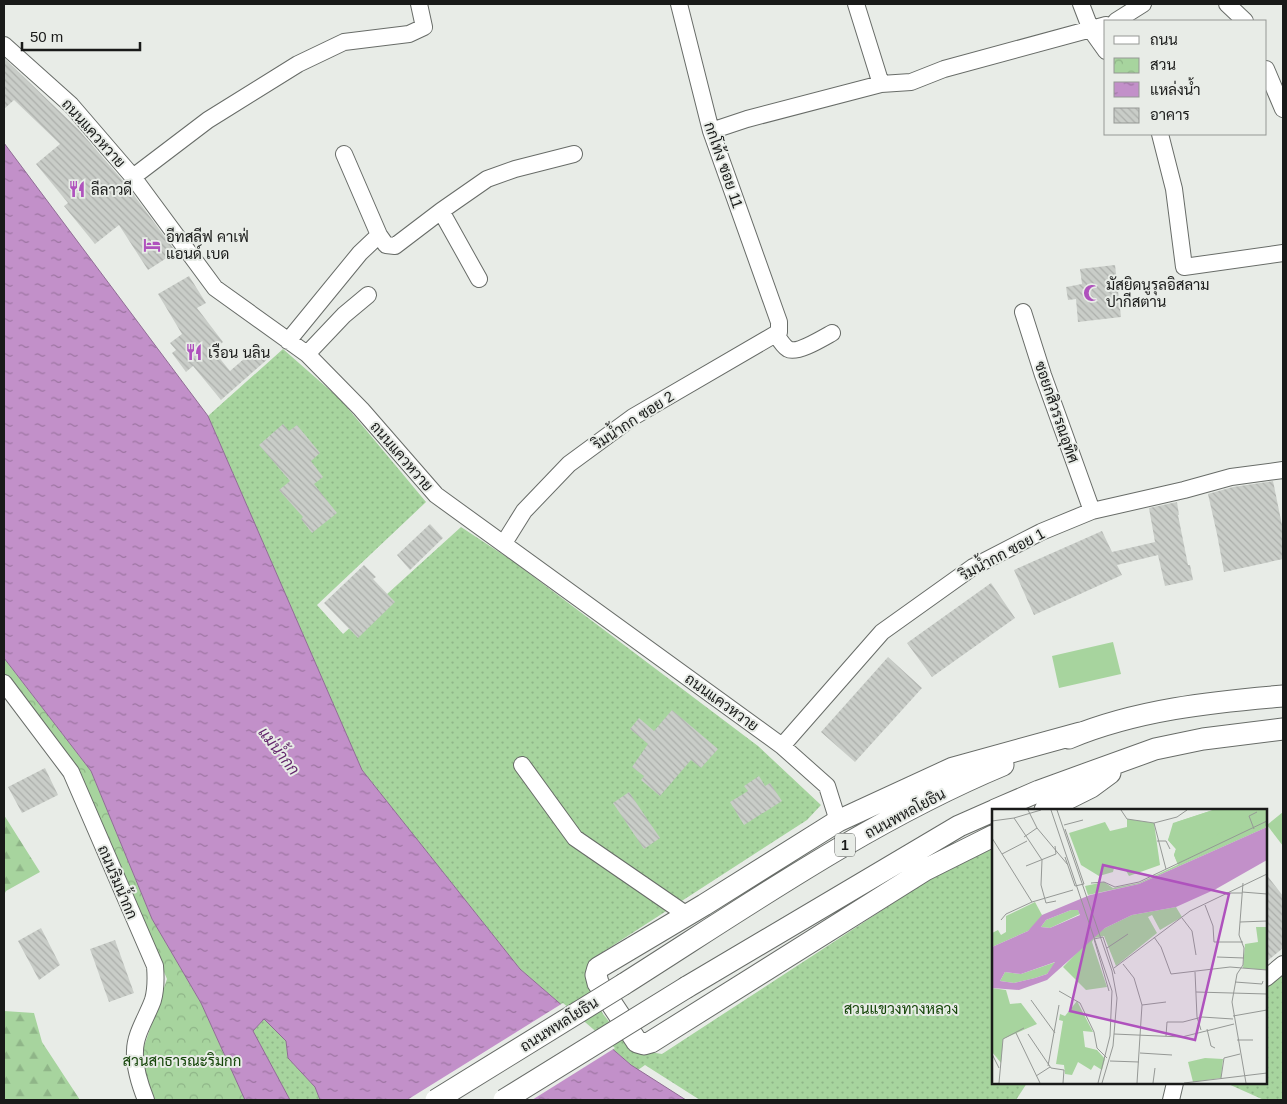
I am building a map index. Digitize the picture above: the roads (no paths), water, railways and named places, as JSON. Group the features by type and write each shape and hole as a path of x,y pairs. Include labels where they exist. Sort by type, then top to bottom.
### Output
{"main road":[{"name":"ถนนพหลโยธิน","path":"436,1100 869,831 958,784 1080,734 1122,720 1170,710 1283,696"},
{"path":"998,809 1039,791 1155,749 1203,739 1283,729"},
{"path":"992,836 925,870 651,1042 644,1044 637,1042 598,983 596,975 598,968 687,915 838,820 953,768 1080,734"},
{"path":"1047,809 1091,787 1126,760"},
{"path":"504,1100 687,987 958,826 992,812"}],"street":[{"path":"133,177 208,120 298,64 344,42 409,34 424,27 419,4"},
{"name":"กกโท้ง ซอย 11","path":"679,4 711,130 777,328"},
{"path":"856,4 881,84"},
{"path":"1081,4 1098,27 1104,45"},
{"path":"1118,20 1142,4"},
{"path":"1227,4 1244,20"},
{"path":"711,130 747,118 881,84 911,82 944,69 1098,27"},
{"name":"ถนนแควหวาย","path":"4,45 70,105 133,177 215,288 307,354 361,409 436,495 782,746 826,786 838,820"},
{"path":"1267,71 1283,109"},
{"path":"1160,135 1174,189 1184,267 1283,253"},
{"path":"344,154 381,241 386,245 395,246 441,211 487,180 515,169 574,154"},
{"path":"441,211 479,279"},
{"path":"288,341 360,253 379,235"},
{"path":"307,354 344,315 368,295"},
{"name":"ซอยกสิวรรณอุทิศ","path":"1023,312 1043,375 1092,511"},
{"path":"777,328 787,349 790,350 797,350 832,333"},
{"name":"ริมน้ำกก ซอย 2","path":"504,543 524,511 569,464 634,417 777,328"},
{"name":"ริมน้ำกก ซอย 1","path":"782,746 882,632 973,567 1041,532 1092,511 1232,477 1283,470"},
{"name":"ถนนริมน้ำกก","path":"4,683 71,772 155,966 156,985 134,1050 136,1070 146,1100"},
{"path":"522,765 575,838 687,915"},
{"path":"1267,977 1283,964"},
{"path":"1171,1100 1175,1084"}],"water":[{"name":"แม่น้ำกก","path":"4,143 208,416 362,770 520,969 631,1065 686,1100 320,1100 315,1087 288,1058 286,1041 264,1019 253,1031 290,1100 245,1100 201,1003 152,919 91,771 4,658"}],"place":[{"name":"ลีลาวดี","path":"77,189"},
{"name":"อีทสลีฟ คาเฟ่ แอนด์ เบด","path":"152,245"},
{"name":"มัสยิดนูรุลอิสลาม ปากีสตาน","path":"1092,293"},
{"name":"เรือน นลิน","path":"194,352"}],"park label":[{"name":"สวนแขวงทางหลวง","path":"901,1008"},
{"name":"สวนสาธารณะริมกก","path":"182,1060"}]}
